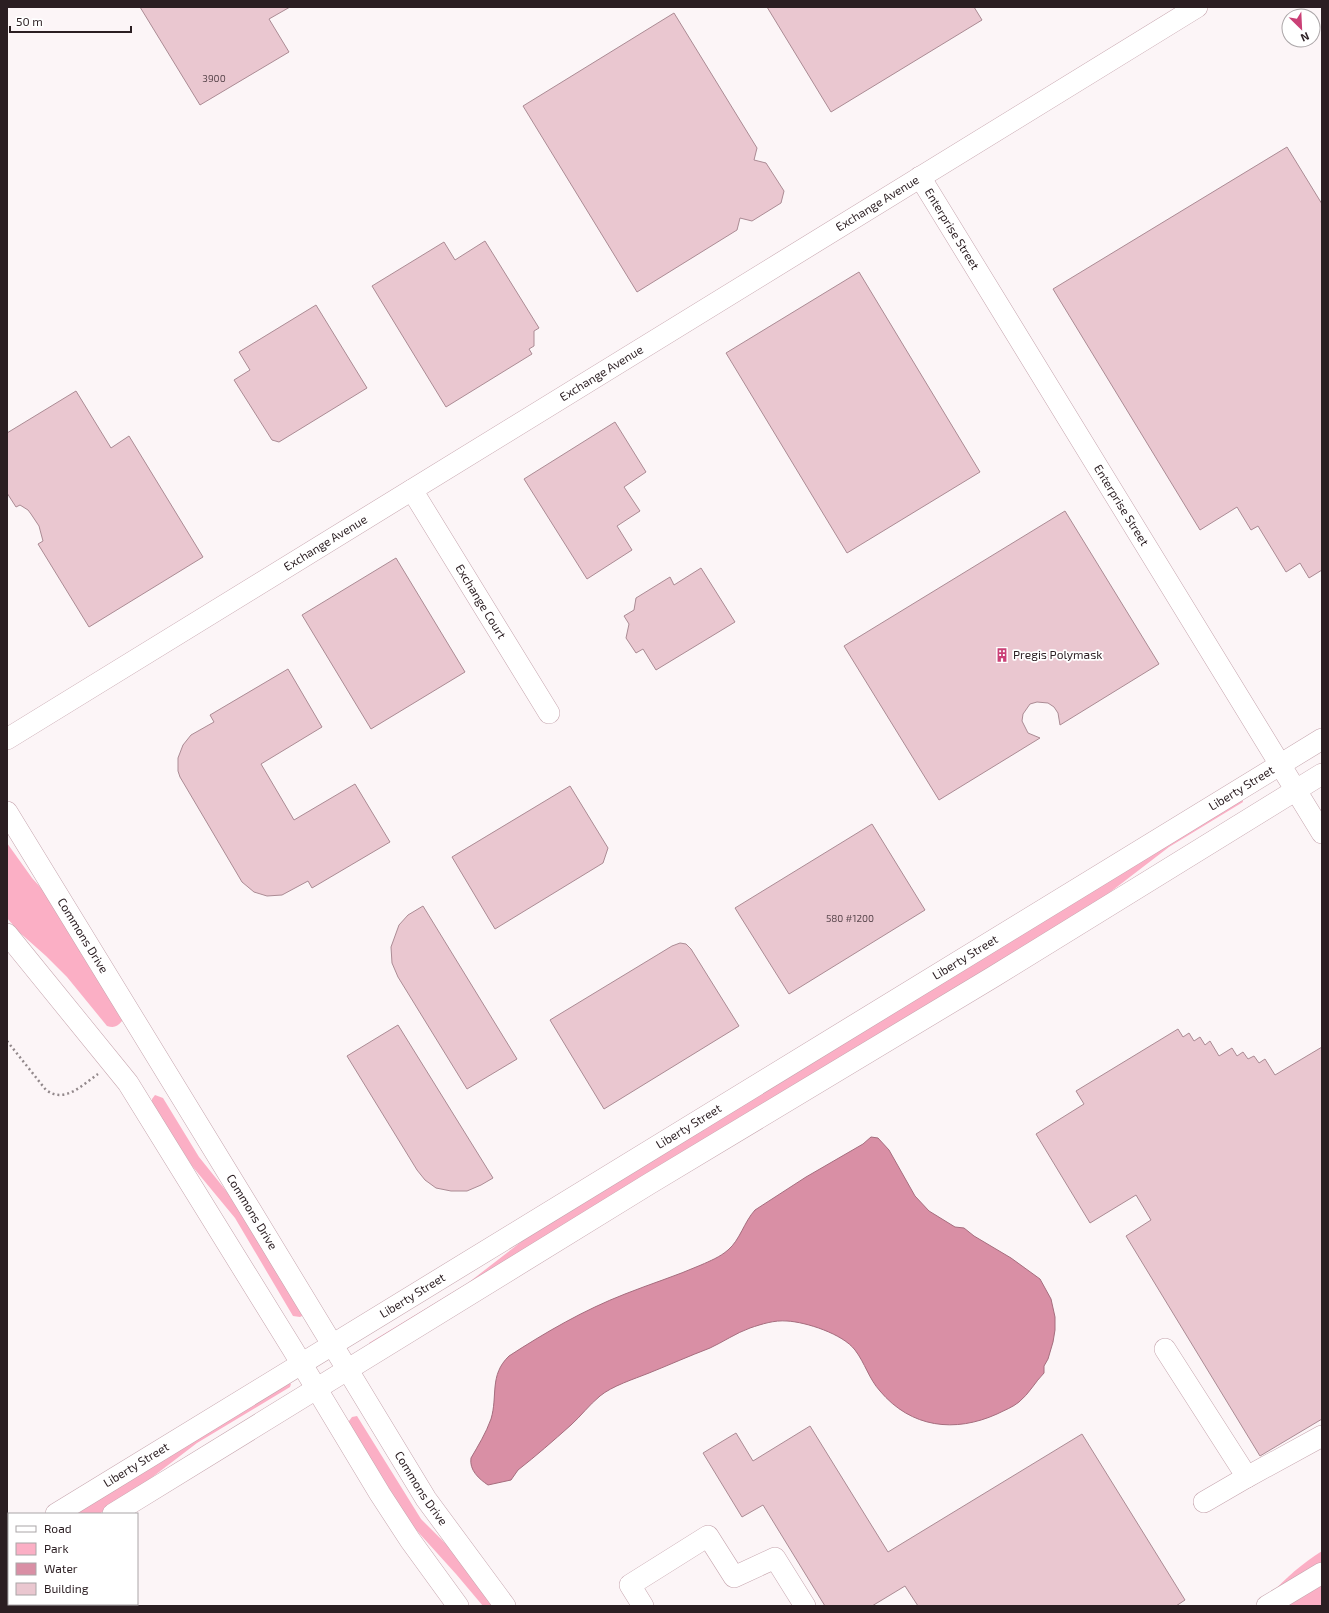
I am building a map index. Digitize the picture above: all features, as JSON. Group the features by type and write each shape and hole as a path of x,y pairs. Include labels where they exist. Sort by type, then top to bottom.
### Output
{"street":[{"name":"Exchange Avenue","path":"7,739 1196,7"},
{"name":"Enterprise Street","path":"920,177 1322,835 1319,844 1322,849"},
{"name":"Exchange Court","path":"412,490 549,713"},
{"name":"Liberty Street","path":"58,1513 1322,739"},
{"path":"115,1513 656,1180 993,977 1322,774"},
{"name":"Commons Drive","path":"7,812 426,1499 505,1606"},
{"path":"7,934 128,1083 302,1364 380,1494 414,1546 458,1606"},
{"path":"1165,1349 1247,1477"},
{"path":"1204,1502 1322,1436"},
{"path":"643,1606 630,1585 708,1536 734,1577 775,1558 805,1606"},
{"path":"1267,1606 1322,1573"}],"path":[{"path":"7,1042 46,1090 51,1094 69,1094 99,1073"}],"green space":[{"path":"1242,798 1243,802 1169,847 1096,903 371,1346 369,1343 468,1283 539,1228"},
{"path":"7,843 32,878 51,899 122,1015 122,1021 117,1026 107,1026 67,977 19,932 7,918"},
{"path":"155,1095 163,1098 199,1157 244,1213 304,1315 300,1317 293,1316 235,1218 192,1166 152,1103 152,1099"},
{"path":"288,1382 291,1384 290,1387 197,1443 121,1501 101,1513 75,1513"},
{"path":"357,1416 421,1519 452,1550 495,1606 483,1606 409,1522 349,1425 349,1421 352,1417"},
{"path":"1322,1551 1322,1606 1260,1606 1289,1576"}],"water":[{"path":"871,1137 878,1138 889,1150 915,1196 929,1211 955,1227 964,1228 974,1236 1011,1258 1040,1279 1051,1299 1055,1317 1053,1342 1048,1359 1044,1366 1044,1373 1019,1402 997,1414 965,1424 934,1424 920,1420 905,1413 880,1391 855,1350 842,1339 814,1326 787,1321 773,1322 745,1330 710,1348 623,1383 605,1392 571,1425 518,1470 511,1480 488,1485 478,1477 473,1470 471,1458 491,1419 496,1378 503,1363 509,1356 580,1314 625,1294 692,1269 718,1257 732,1246 755,1210 806,1177 863,1144"}],"building":[{"path":"140,7 290,7 269,19 289,52 200,105"},
{"path":"767,7 974,7 982,20 831,112"},
{"path":"674,13 757,148 754,160 766,163 784,191 781,203 752,221 740,218 737,230 637,292 523,106"},
{"path":"1287,147 1322,204 1322,570 1309,578 1300,563 1286,572 1258,526 1251,530 1237,507 1200,530 1053,289"},
{"path":"485,241 539,328 534,331 534,346 529,349 532,354 446,407 372,286 444,242 455,260"},
{"path":"859,272 980,472 847,553 726,353"},
{"path":"316,305 367,388 279,442 272,440 234,380 250,370 239,352"},
{"path":"76,391 111,448 129,436 203,557 89,627 38,544 43,541 39,526 28,510 20,505 16,507 7,493 7,433"},
{"path":"615,422 646,472 624,487 640,511 617,526 632,550 587,579 524,479"},
{"name":"Pregis Polymask","path":"1065,511 1159,664 1060,725 1058,713 1054,707 1048,703 1037,702 1030,704 1023,714 1022,721 1028,733 1040,738 939,800 844,646"},
{"path":"396,558 465,672 371,729 302,615"},
{"path":"701,568 735,622 656,670 643,649 636,653 626,638 629,624 624,616 634,610 636,598 670,577 674,585"},
{"path":"288,669 322,727 261,764 294,820 355,784 390,842 312,888 308,881 282,895 267,896 254,892 242,882 180,777 178,771 178,758 183,745 191,735 214,722 210,715"},
{"path":"570,786 608,848 603,863 495,929 452,857"},
{"path":"872,824 925,910 789,994 735,908"},
{"path":"423,906 517,1059 467,1089 398,977 392,963 391,947 399,925 408,915"},
{"path":"680,943 686,944 691,949 739,1026 604,1109 550,1020 672,946"},
{"path":"398,1025 493,1178 481,1185 467,1191 451,1191 436,1188 425,1180 417,1170 347,1056"},
{"path":"1178,1029 1183,1037 1189,1033 1194,1041 1200,1037 1205,1045 1210,1041 1219,1056 1232,1048 1237,1056 1243,1052 1248,1059 1254,1056 1259,1063 1265,1059 1275,1075 1322,1047 1322,1419 1260,1456 1126,1236 1151,1220 1136,1195 1090,1223 1036,1134 1084,1104 1076,1091"},
{"path":"810,1426 888,1552 1082,1434 1185,1600 1176,1606 918,1606 905,1586 872,1606 825,1606 763,1505 742,1517 703,1453 736,1433 753,1461"}],"place":[{"name":"Pregis Polymask","path":"1002,655"}]}
